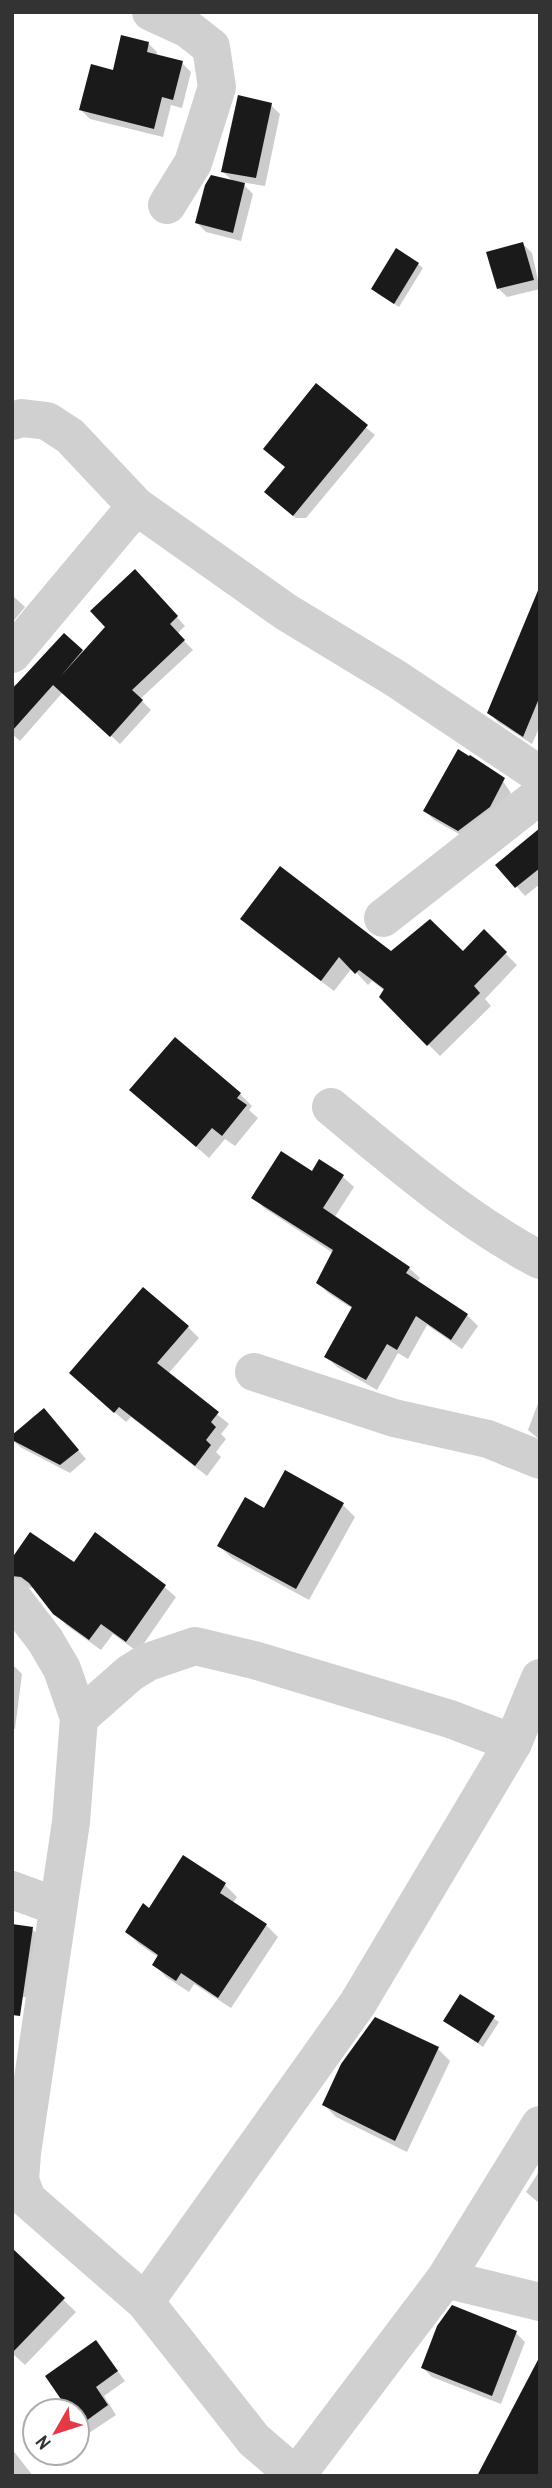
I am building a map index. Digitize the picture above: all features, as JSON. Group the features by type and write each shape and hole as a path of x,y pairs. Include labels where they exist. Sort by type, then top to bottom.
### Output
{"street":[{"path":"151,12 188,29 211,47 217,87 193,163 167,205"},
{"path":"12,421 22,418 47,421 70,436 136,506 286,612 395,678 540,775"},
{"path":"12,654 136,506"},
{"path":"383,918 540,795"},
{"path":"331,1107 395,1160 510,1245 540,1260"},
{"path":"254,1372 394,1418 488,1438 540,1461"},
{"path":"12,1597 45,1640 62,1669 79,1718 71,1822 22,2153 16,2178 27,2199 145,2302 254,2440 296,2476 445,2279 540,2125"},
{"path":"79,1718 130,1673 148,1662 195,1646 254,1660 424,1711 530,1713 358,2003 145,2302"},
{"path":"12,1890 58,1907"},
{"path":"445,2279 540,2302"}],"building":[{"path":"121,35 149,42 147,52 183,61 173,100 162,97 154,129 79,110 91,64 113,70"},
{"path":"238,95 272,103 256,178 221,172"},
{"path":"211,175 245,183 233,233 195,223 205,185"},
{"path":"523,242 534,280 497,289 486,252"},
{"path":"396,248 419,263 394,304 371,289"},
{"path":"316,383 368,425 293,516 264,492 285,467 263,449"},
{"path":"135,569 178,616 170,624 185,640 132,690 143,700 110,737 53,685 12,731 12,689 64,633 83,650 60,677 105,627 90,611"},
{"path":"539,588 540,696 523,737 487,713"},
{"path":"458,749 505,778 490,807 458,831 423,811"},
{"path":"540,828 540,868 515,888 495,865"},
{"path":"280,866 391,951 430,919 463,951 484,929 507,952 474,986 480,993 427,1046 379,997 384,989 359,970 355,974 339,957 321,981 240,919"},
{"path":"175,1037 241,1093 237,1098 247,1105 222,1136 212,1128 196,1147 129,1090"},
{"path":"281,1151 312,1171 319,1159 344,1175 323,1208 410,1267 406,1273 468,1314 451,1340 416,1316 397,1350 387,1344 366,1380 324,1357 352,1307 316,1283 333,1250 251,1198"},
{"path":"143,1287 189,1326 157,1363 219,1412 211,1422 216,1427 206,1440 211,1445 195,1466 119,1407 114,1413 69,1373"},
{"path":"44,1408 79,1450 60,1465 12,1440 12,1435"},
{"path":"285,1470 344,1503 296,1589 217,1546 245,1497 264,1508"},
{"path":"30,1532 74,1562 95,1532 166,1585 126,1642 101,1624 89,1640 53,1614 29,1583 21,1577 12,1576 12,1558"},
{"path":"183,1855 226,1883 220,1893 267,1924 218,1998 181,1973 176,1981 152,1965 158,1955 125,1932 143,1903 149,1908"},
{"path":"12,1924 33,1927 20,2016 12,2015"},
{"path":"460,1994 495,2016 478,2043 443,2021"},
{"path":"375,2017 439,2047 395,2141 322,2105 341,2064"},
{"path":"12,2248 65,2298 12,2353"},
{"path":"452,2305 517,2331 492,2396 421,2368 437,2326"},
{"path":"96,2340 118,2371 96,2387 108,2405 91,2417 91,2397 59,2397 45,2376"},
{"path":"540,2356 540,2476 477,2476"}]}
